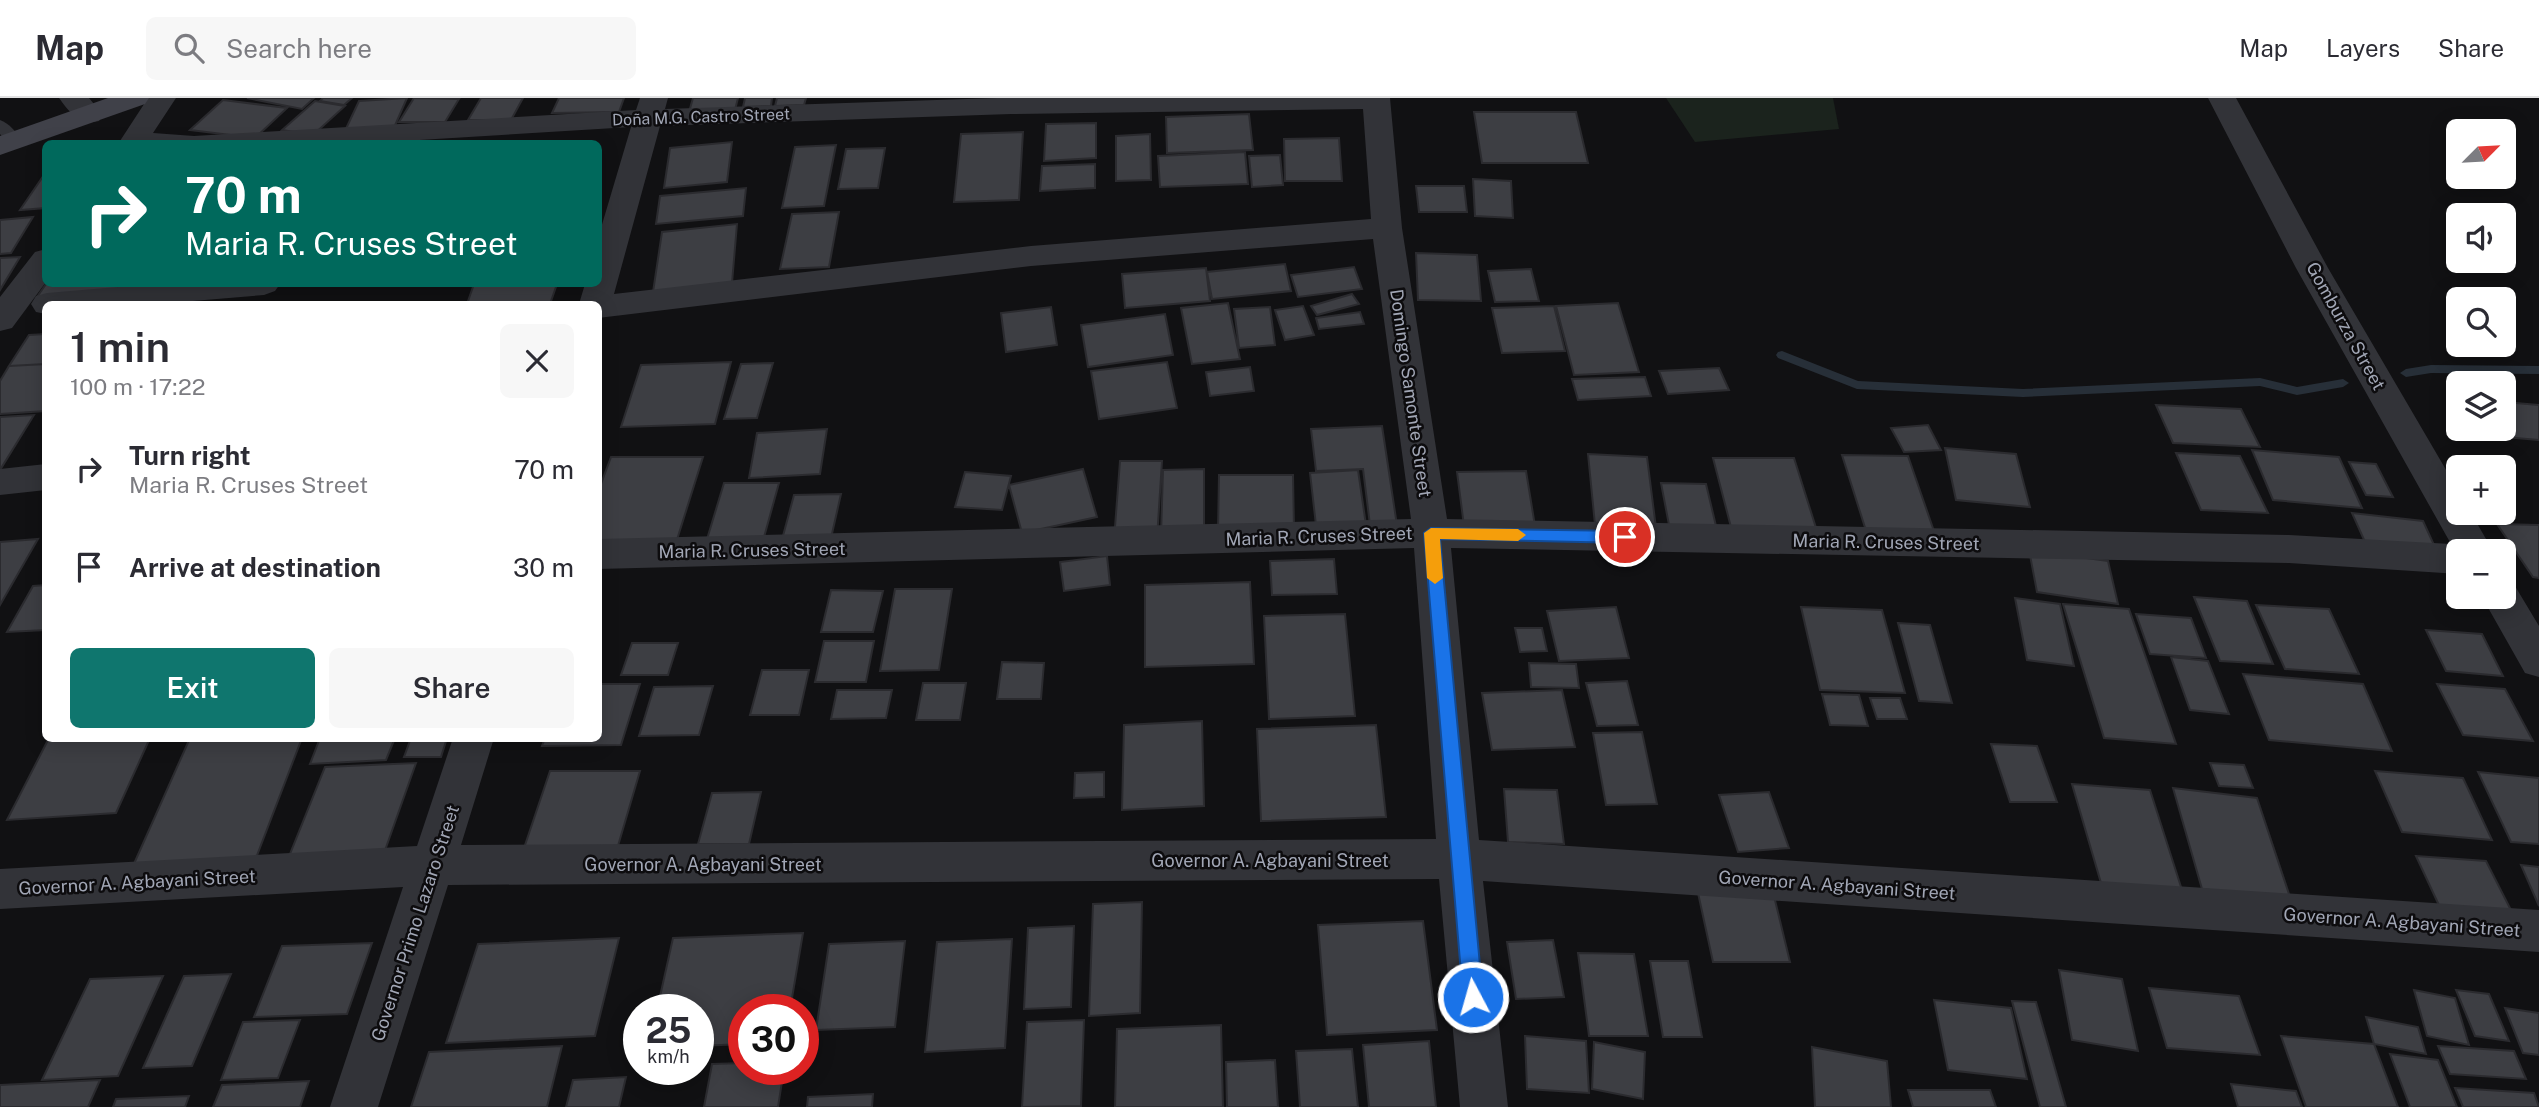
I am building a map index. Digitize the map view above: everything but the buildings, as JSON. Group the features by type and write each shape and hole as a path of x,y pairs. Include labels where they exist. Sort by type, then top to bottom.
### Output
{"main road":[{"path":"5,137 81,106 135,98"}],"street":[{"path":"133,140 162,98"},
{"name":"Gomburza Street","path":"2222,98 2312,268 2467,539"},
{"name":"Doña M.G. Castro Street","path":"245,140 651,108 1011,106 1376,99"},
{"name":"Domingo Samonte Street","path":"1376,99 1387,228 1431,533 1484,1107"},
{"path":"604,251 651,108"},
{"path":"602,305 1031,256 1387,228"},
{"path":"3,312 42,264"},
{"path":"88,301 233,287"},
{"path":"3,312 42,306"},
{"path":"0,482 42,477"},
{"name":"Maria R. Cruses Street","path":"602,554 1431,533 2289,549 2446,558"},
{"path":"2508,609 2539,661"},
{"name":"Governor Primo Lazaro Street","path":"355,1107 473,742"},
{"name":"Governor A. Agbayani Street","path":"0,889 434,865 1459,859 2539,931"}],"shaded area":[{"path":"1666,98 1833,98 1839,129 1695,142"}],"waterway":[{"path":"1782,355 1857,385 2023,393 2260,382 2297,391 2343,383"},
{"path":"2406,373 2431,369 2539,370"}],"slow traffic":[{"path":"1435,578 1431,533 1518,535"}],"route":[{"path":"1473,997 1431,533 1625,537"}]}
